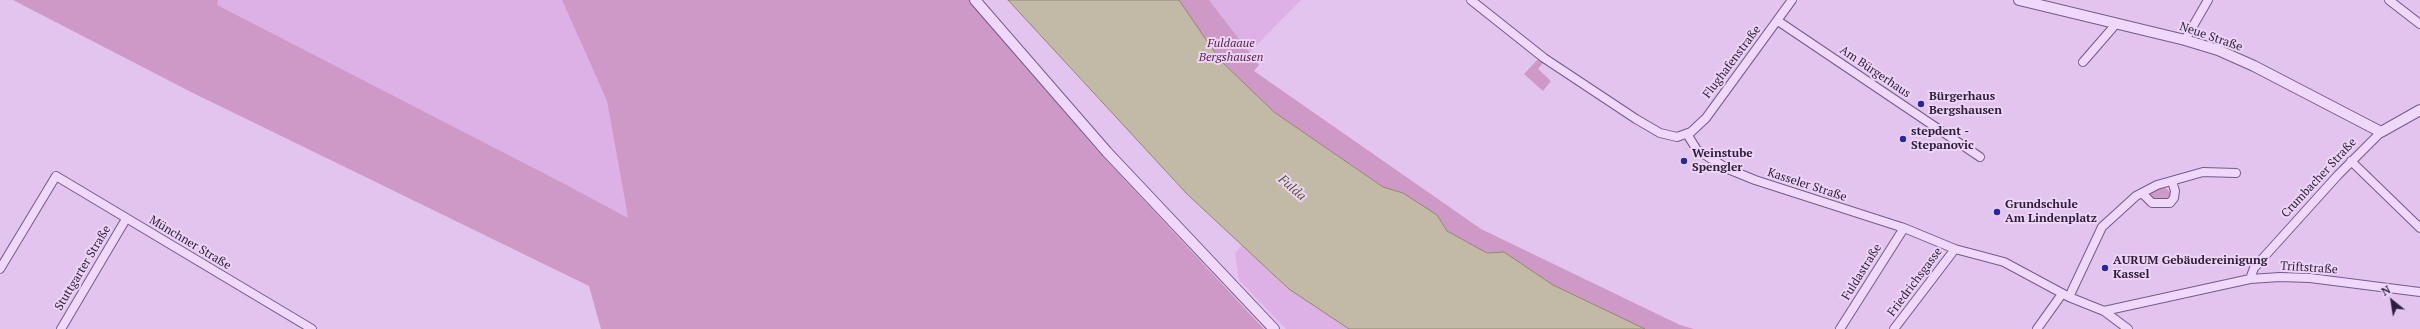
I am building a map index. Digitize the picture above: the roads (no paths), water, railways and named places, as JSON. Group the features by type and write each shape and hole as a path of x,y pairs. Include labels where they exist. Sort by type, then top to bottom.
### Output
{"street":[{"path":"975,0 1107,152 1274,329"},
{"path":"1471,0 1544,58 1636,119 1660,133 1677,137 1688,134"},
{"name":"Neue Straße","path":"2020,0 2185,40 2218,50 2254,66 2381,132"},
{"path":"2185,40 2208,0"},
{"path":"2389,0 2420,24"},
{"name":"Flughafenstraße","path":"1688,134 1706,118 1778,22 1790,1"},
{"name":"Am Bürgerhaus","path":"1778,22 1980,157"},
{"path":"2083,62 2116,24"},
{"name":"Crumbacher Straße","path":"2250,279 2254,268 2351,161 2381,132 2420,110"},
{"name":"Kasseler Straße","path":"1688,134 1697,150 1742,176 1904,228 1955,249 2004,262 2065,296 2086,306 2104,311"},
{"path":"2351,161 2420,228"},
{"path":"2037,329 2065,296 2102,227 2136,196 2172,181 2203,172 2236,173"},
{"name":"Münchner Straße","path":"0,269 56,176 312,329"},
{"path":"2142,193 2152,203 2170,203 2174,198 2175,191 2172,181"},
{"name":"Stuttgarter Straße","path":"60,329 126,219"},
{"name":"Fuldastraße","path":"1840,329 1904,228"},
{"name":"Friedrichsgasse","path":"1894,329 1955,249"},
{"name":"Triftstraße","path":"2104,311 2250,279 2280,277 2310,278 2420,292"},
{"path":"2104,311 2128,329"}],"water":[{"name":"Fulda","path":"1008,0 1179,0 1220,60 1274,112 1383,187 1403,193 1437,215 1447,231 1487,253 1504,252 1553,285 1645,329 1349,329 1289,289 1187,194"}],"place":[{"name":"Bürgerhaus Bergshausen","path":"1921,104"},
{"name":"stepdent - Stepanovic","path":"1903,139"},
{"name":"Weinstube Spengler","path":"1684,161"},
{"name":"Grundschule Am Lindenplatz","path":"1997,212"},
{"name":"AURUM Gebäudereinigung Kassel","path":"2105,268"}],"park label":[{"name":"Fuldaaue Bergshausen","path":"1231,51"}]}
